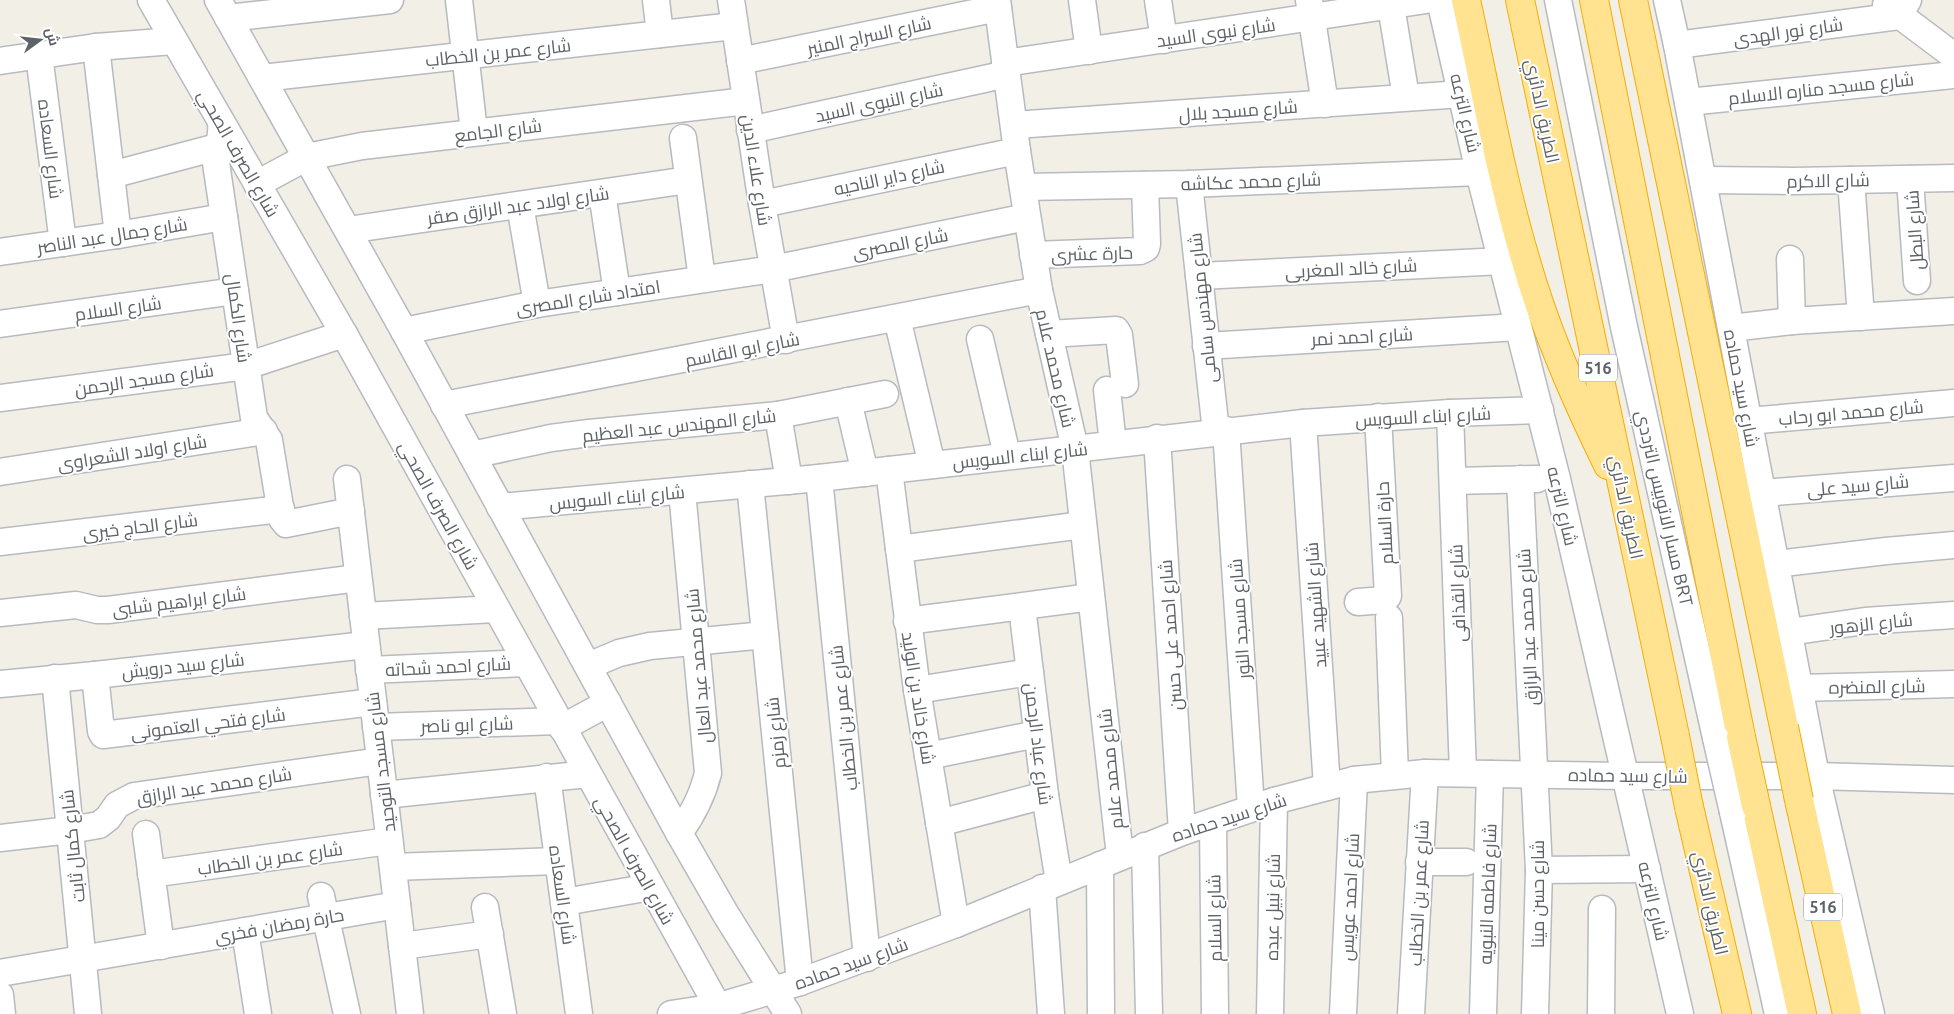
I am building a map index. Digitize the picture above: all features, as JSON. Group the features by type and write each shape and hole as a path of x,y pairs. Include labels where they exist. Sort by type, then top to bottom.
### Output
{"highway":[{"path":"1466,0 1514,217 1538,301 1569,383 1626,500"},
{"name":"الطريق الدائري","path":"1520,0 1689,807 1737,1014"},
{"name":"516","path":"1594,0 1728,737 1744,809 1802,1014"},
{"name":"516","path":"1633,0 1799,800 1847,1014"}],"street":[{"name":"شارع الصرف الصحي","path":"151,0 174,41 219,135 257,184 344,334 719,1011"},
{"path":"390,0 223,9 404,331 679,833 788,1014"},
{"path":"459,0 474,132"},
{"path":"656,0 660,34"},
{"name":"شارع علاء الدين","path":"731,0 750,130 786,340"},
{"path":"1082,0 1089,51"},
{"path":"1158,0 1164,40"},
{"name":"شارع نبوى السيد","path":"1006,69 1089,51 1164,40 1310,9 1383,5 1426,0"},
{"name":"شارع الترعه","path":"1440,0 1480,172 1557,479 1680,1014"},
{"name":"مسار الاتوبيس الترددي BRT","path":"1558,0 1624,327 1728,737"},
{"name":"شارع سيد حماده","path":"1667,0 1816,776 1871,1014"},
{"path":"1879,0 1903,8 1954,56"},
{"name":"شارع السراج المنير","path":"740,61 997,4"},
{"name":"شارع محمد علام","path":"997,4 1017,151 1039,290 1075,449 1091,597 1110,860 1101,1014"},
{"path":"1383,5 1406,97"},
{"name":"شارع نور الهدى","path":"1677,46 1903,8"},
{"path":"1310,9 1325,104"},
{"name":"شارع عمر بن الخطاب","path":"262,78 734,26"},
{"path":"0,61 96,48 174,41"},
{"path":"96,48 118,235"},
{"name":"شارع السعاده","path":"39,56 63,243"},
{"name":"شارع النبوى السيد","path":"750,130 1006,69"},
{"name":"شارع مسجد مناره الاسلام","path":"1688,102 1954,75"},
{"name":"شارع مسجد بلال","path":"1014,125 1462,94"},
{"name":"شارع الجامع","path":"257,184 307,157 362,146 746,101"},
{"path":"111,175 219,135"},
{"name":"شارع الكمال","path":"219,135 216,163 254,418 268,440 281,510"},
{"path":"683,138 702,279"},
{"name":"شارع داير الناحيه","path":"762,204 1017,151"},
{"name":"شارع محمد عكاشه","path":"1023,187 1189,184 1480,172"},
{"name":"شارع البطل","path":"1910,178 1917,281"},
{"name":"شارع الاكرم","path":"1703,180 1954,178"},
{"name":"شارع اولاد عبد الرازق صقر","path":"348,230 688,180"},
{"path":"1851,180 1861,317"},
{"name":"شارع مهندس سامى","path":"1189,184 1206,346 1221,431"},
{"name":"حارة عشرى","path":"1033,255 1144,250 1147,244 1145,185"},
{"path":"602,193 617,292"},
{"path":"520,205 537,304"},
{"name":"شارع جمال عبد الناصر","path":"0,252 224,217"},
{"name":"شارع المصرى","path":"773,269 1027,217"},
{"path":"1790,259 1792,321"},
{"name":"شارع خالد المغربى","path":"1199,276 1281,271 1282,280 1291,286 1505,268"},
{"name":"امتداد شارع المصرى","path":"404,331 537,304 773,269"},
{"name":"شارع ابو القاسم","path":"444,405 1039,290"},
{"name":"شارع السلام","path":"0,324 235,291"},
{"path":"1731,328 1792,321 1954,311"},
{"path":"898,318 932,465"},
{"name":"شارع احمد نمر","path":"1206,346 1518,327"},
{"path":"1049,334 1116,330 1119,335 1113,444"},
{"name":"شارع مسجد الرحمن","path":"0,398 246,366 344,334"},
{"path":"980,339 1008,455"},
{"name":"شارع المهندس عبد العظيم","path":"472,455 552,438 589,433 778,416 885,394"},
{"name":"شارع خالد بن الوليد","path":"848,402 877,471 899,549 917,690 956,924"},
{"name":"شارع محمد ابو رحاب","path":"1748,421 1954,403"},
{"name":"شارع ابناء السويس","path":"500,507 818,478 1302,423 1450,413 1540,410"},
{"name":"شارع القذافى","path":"1450,413 1463,773"},
{"path":"778,416 789,481"},
{"name":"حارة السلام","path":"1358,602 1385,600 1388,596 1378,417"},
{"name":"شارع الشهيد عبيد","path":"1302,423 1327,786"},
{"name":"شارع اولاد الشعراوى","path":"0,472 264,431"},
{"name":"شارع مسجد النور","path":"1221,431 1263,805"},
{"name":"شارع احمد على حسن","path":"1157,438 1182,832"},
{"name":"شارع عمر بن الخطاب","path":"818,478 867,958"},
{"name":"شارع سيد على","path":"1762,493 1954,478"},
{"name":"شارع محمد عبد الرازق","path":"1520,479 1534,774"},
{"path":"1453,481 1557,479"},
{"name":"شارع مسجد التوحيد","path":"347,480 410,1014"},
{"name":"شارع زمزم","path":"750,484 800,982"},
{"name":"شارع محمد عبد العال","path":"679,833 699,803 708,773 682,491"},
{"path":"281,510 282,521 286,524 350,511"},
{"name":"شارع الحاج خيرى","path":"0,542 281,510"},
{"path":"899,549 1083,525"},
{"path":"1776,564 1954,545"},
{"name":"شارع ابراهيم شلبى","path":"0,612 76,605 108,610 358,578"},
{"path":"907,621 1091,597"},
{"name":"شارع عباد الرحمن","path":"1022,606 1045,794 1051,885 1051,1014"},
{"path":"363,616 496,608"},
{"name":"شارع الزهور","path":"1789,632 1865,621 1954,615"},
{"path":"1389,618 1395,774"},
{"path":"588,666 635,649 765,635"},
{"name":"شارع احمد شحاته","path":"368,657 526,662"},
{"name":"شارع سيد درويش","path":"0,684 95,675 368,657"},
{"path":"917,690 1030,672"},
{"name":"شارع فتحي العتمونى","path":"95,675 100,731 104,735 374,715"},
{"name":"شارع كمال ثابت","path":"55,678 88,1014"},
{"name":"شارع المنضره","path":"1799,688 1954,684"},
{"path":"560,724 608,703"},
{"name":"شارع ابو ناصر","path":"374,715 560,724"},
{"path":"928,756 1037,734"},
{"name":"شارع محمد عبد الرازق","path":"0,838 98,825 108,818 117,805 134,796 380,761"},
{"name":"شارع عمر بن الخطاب","path":"1411,1014 1424,773"},
{"name":"شارع سيد حماده","path":"670,1014 719,1011 956,924 1182,832 1263,805 1354,780 1395,774 1463,773 1626,776 1816,776 1954,780"},
{"path":"384,795 588,774"},
{"name":"شارع فاطمه النبويه","path":"1483,1014 1490,774"},
{"name":"شارع حسن مينا","path":"1534,774 1538,870 1535,1014"},
{"name":"شارع السعاده","path":"547,777 579,1014"},
{"name":"شارع احمد عويس","path":"1343,1014 1354,780"},
{"path":"939,823 1045,794"},
{"name":"شارع نبيل عبده","path":"1263,805 1270,1014"},
{"path":"1744,809 1778,1014"},
{"name":"شارع السلام","path":"1213,822 1215,1014"},
{"path":"146,834 160,946"},
{"name":"شارع عمر بن الخطاب","path":"152,874 389,842"},
{"path":"1145,846 1149,1014"},
{"path":"392,867 558,861"},
{"path":"1419,862 1466,862"},
{"path":"1538,870 1647,869"},
{"path":"564,902 650,887"},
{"name":"حارة رمضان فخري","path":"0,973 246,931 324,907 397,904"},
{"path":"324,907 347,1014"},
{"path":"485,907 503,1014"},
{"path":"1600,1014 1602,909"},
{"path":"246,931 258,1014"},
{"path":"402,946 490,934"},
{"path":"0,995 2,1014"}]}
